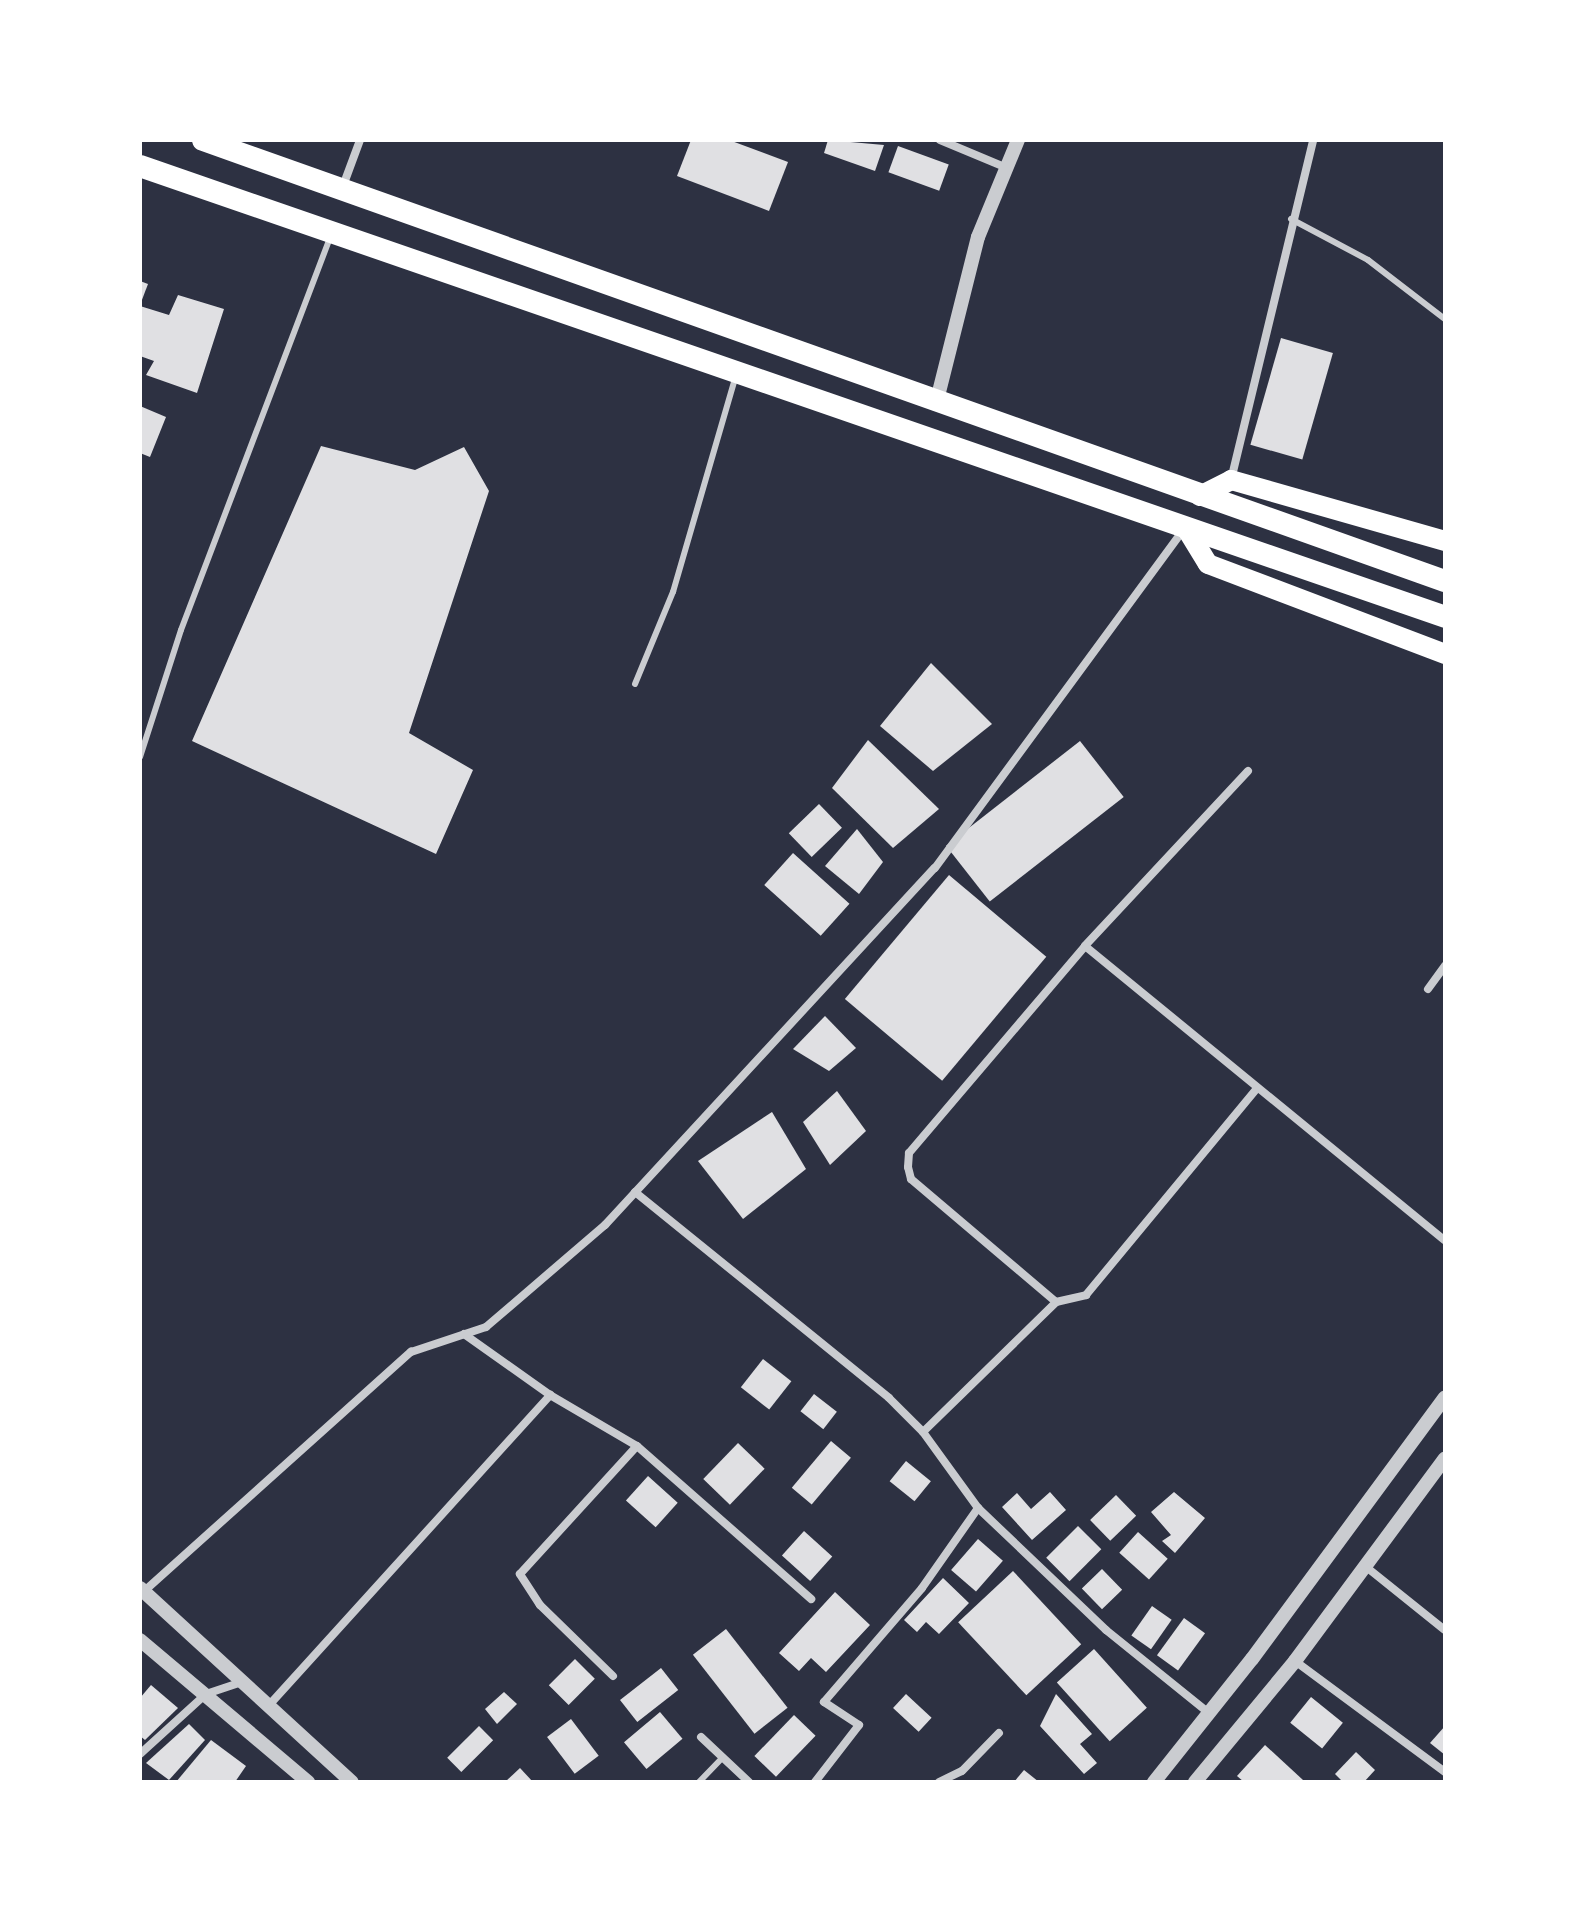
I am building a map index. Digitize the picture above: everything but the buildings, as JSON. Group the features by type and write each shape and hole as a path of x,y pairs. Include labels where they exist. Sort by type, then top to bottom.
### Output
{"highway":[{"path":"203,140 342,187 936,404 1445,581"},
{"path":"140,166 1445,617"}],"main road":[{"path":"1200,496 1231,480 1445,541"},
{"path":"1186,528 1208,564 1445,654"}],"street":[{"path":"342,187 360,140"},
{"path":"940,140 1007,168"},
{"path":"936,404 978,237 1018,140"},
{"path":"1231,480 1291,219 1313,140"},
{"path":"352,1782 271,1703 141,1591 411,1352 486,1327 635,1192 935,868 1186,528"},
{"path":"1056,1302 911,1179 909,1153 1085,946 1248,771"},
{"path":"1085,946 1445,1241"},
{"path":"1428,989 1445,966"},
{"path":"923,1432 1056,1302 1086,1295 1257,1088"},
{"path":"635,1192 889,1398 923,1432 978,1508 1106,1630 1209,1713"},
{"path":"464,1334 550,1395 637,1446 811,1599"},
{"path":"271,1703 550,1395"},
{"path":"1154,1782 1445,1397"},
{"path":"613,1676 540,1605 520,1574 637,1446"},
{"path":"1195,1782 1295,1661 1445,1458"},
{"path":"815,1782 859,1725 824,1702 922,1588 978,1508"},
{"path":"1365,1566 1445,1630"},
{"path":"140,1640 308,1782"},
{"path":"1295,1661 1445,1772"},
{"path":"140,1754 206,1694 246,1681"},
{"path":"939,1782 962,1771 999,1733"},
{"path":"701,1737 749,1782"}],"lane":[{"path":"1291,219 1368,260 1445,319"},
{"path":"140,757 181,630 332,231"},
{"path":"635,684 673,592 737,371"},
{"path":"699,1782 722,1758"}]}
